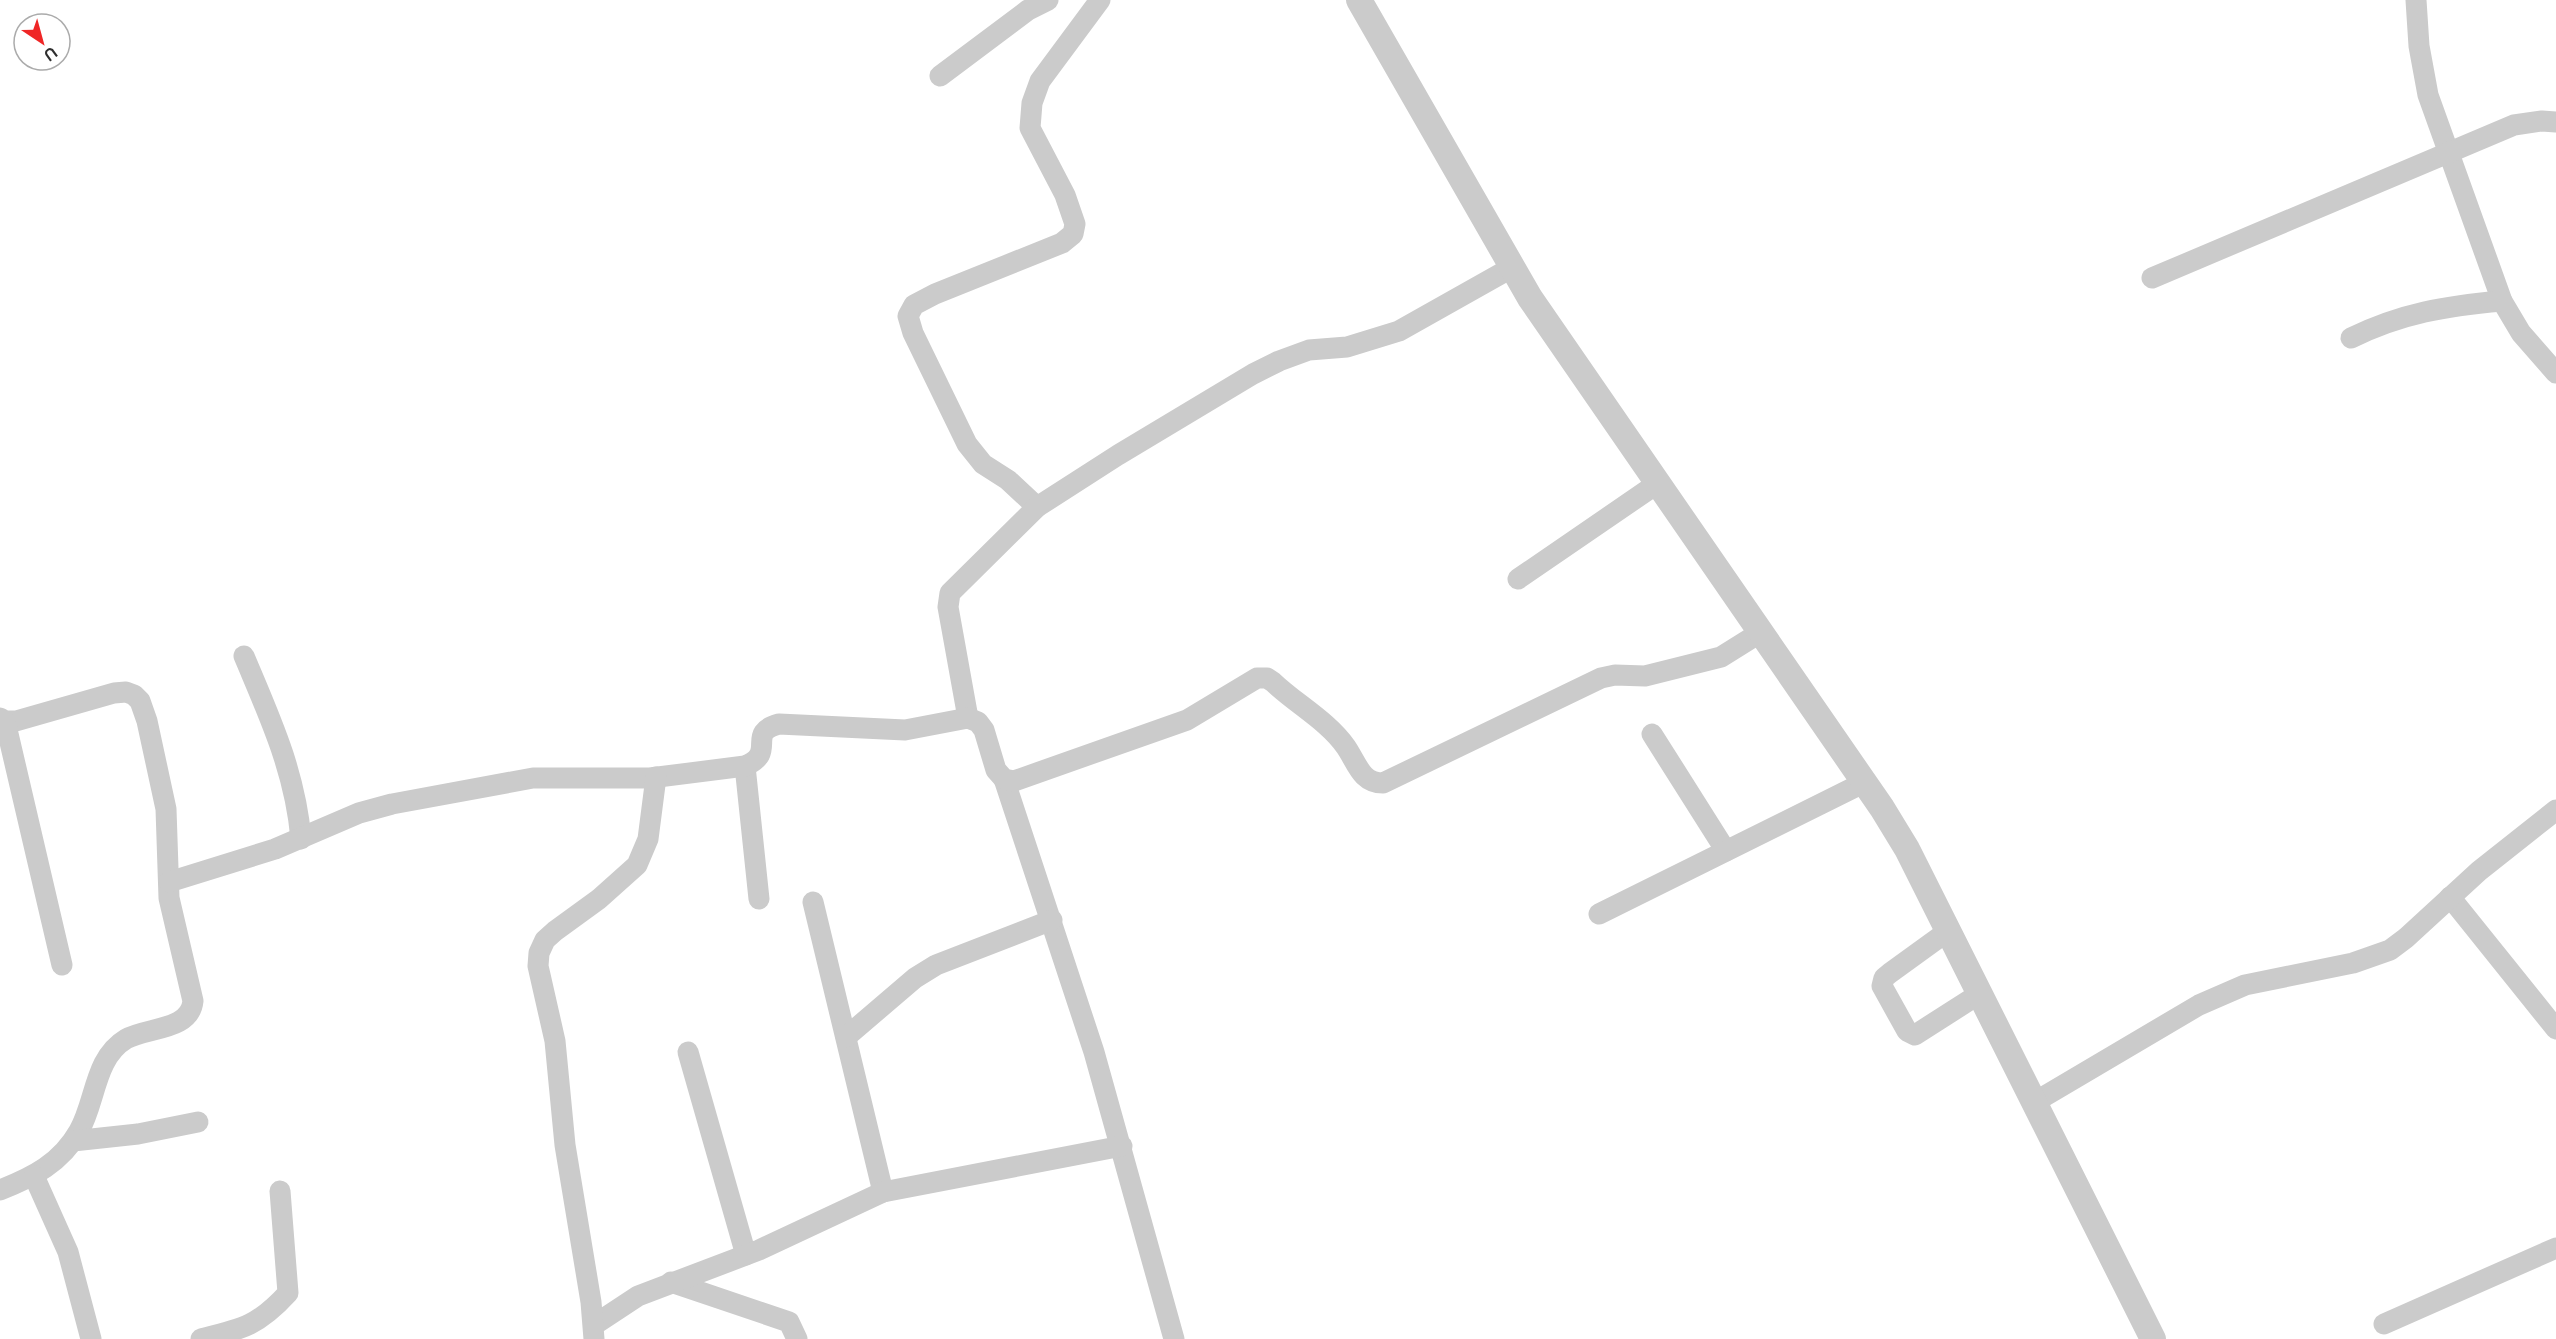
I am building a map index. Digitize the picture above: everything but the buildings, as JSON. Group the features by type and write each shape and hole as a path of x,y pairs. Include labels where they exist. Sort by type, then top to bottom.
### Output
{"street":[{"path":"940,76 1028,10 1048,0"},
{"path":"1037,507 1024,492 983,464 967,444 913,333 908,316 914,305 935,294 1062,243 1073,234 1075,224 1065,195 1048,167 1030,128 1032,103 1040,81 1100,0"},
{"path":"1359,0 1511,268 1865,782 1907,849 2033,1103 2122,1273 2153,1339"},
{"path":"2416,0 2422,69 2428,95 2502,301 2521,333 2556,373"},
{"path":"2152,278 2514,125 2542,121 2556,122"},
{"path":"968,718 948,607 950,594 1037,507 1118,455 1270,365 1309,350 1347,347 1399,331 1511,268"},
{"path":"2351,338 2370,329 2434,308 2502,301"},
{"path":"1518,579 1658,483"},
{"path":"1004,779 1014,781 1030,777 1187,720 1257,678 1267,678 1331,731 1345,746 1364,777 1372,783 1383,783 1601,678 1615,675 1645,676 1721,657 1761,632"},
{"path":"244,656 281,744 293,782 301,839"},
{"path":"0,1190 34,1176 55,1161 73,1141 84,1120 104,1064 115,1048 133,1035 180,1022 192,1009 193,1001 169,898 166,809 147,721 140,700 126,692 114,693 25,718 2,720 62,965"},
{"path":"169,882 301,839 377,807 524,780 656,777 745,766 756,761 761,754 762,733 765,729 779,724 905,730 968,718 978,722 984,730 996,770 1004,779 1052,920 1122,1146 1174,1339"},
{"path":"1652,734 1726,851"},
{"path":"745,766 759,899"},
{"path":"594,1332 565,1145 555,1041 538,966 539,953 545,940 555,931 625,878 637,865 648,839 656,777"},
{"path":"1599,914 1865,782"},
{"path":"2033,1103 2199,1005 2224,993 2245,985 2353,963 2390,950 2450,897 2556,810"},
{"path":"2450,897 2556,1029"},
{"path":"813,902 883,1192"},
{"path":"846,1037 915,978 936,966 1052,920"},
{"path":"1948,931 1890,973 1884,978 1882,986 1907,1031 1915,1035 1979,994"},
{"path":"688,1052 746,1255"},
{"path":"73,1141 138,1134 198,1122"},
{"path":"594,1332 617,1308 671,1282 746,1255 883,1192 1122,1146"},
{"path":"34,1176 68,1252 91,1339"},
{"path":"201,1339 243,1329 256,1322 288,1293 280,1191"},
{"path":"2384,1324 2556,1248"},
{"path":"671,1282 789,1322 797,1339"}]}
